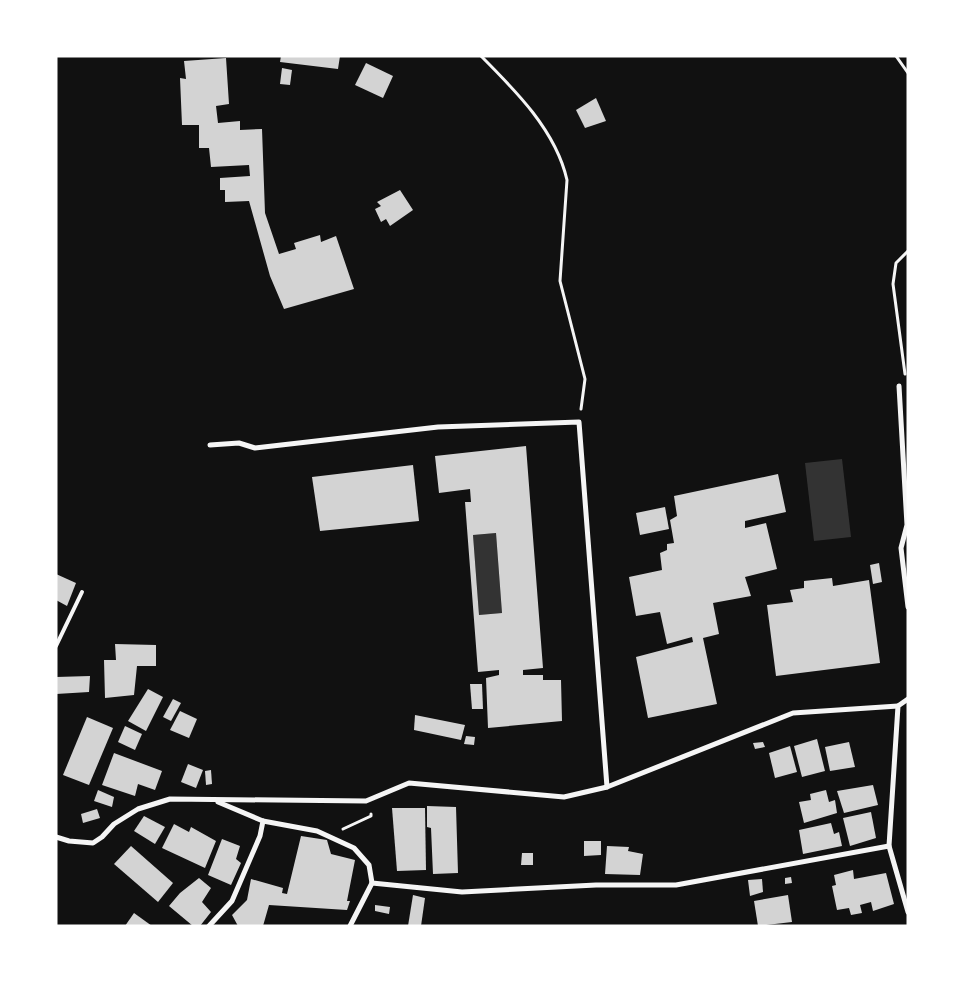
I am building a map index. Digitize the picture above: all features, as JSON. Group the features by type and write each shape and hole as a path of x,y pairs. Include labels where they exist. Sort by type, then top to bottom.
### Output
{"street":[{"path":"899,386 906,525 901,548 908,607"},
{"path":"210,445 239,443 255,448 438,427 579,422 607,787"},
{"path":"56,837 69,841 93,842 102,837 114,824 138,809 170,799 366,801 409,783 564,798 607,787 793,713 898,706 908,699"},
{"path":"898,706 889,846 908,912"},
{"path":"214,800 263,821 317,831 354,848 369,865 372,883 350,926"},
{"path":"209,926 232,901 260,836 263,821"},
{"path":"372,883 462,892 596,885 676,886 889,846"}],"lane":[{"path":"56,646 82,592"}],"path":[{"path":"481,56 546,128 565,170 567,180 560,281 585,379 579,422"},
{"path":"896,56 908,73"},
{"path":"906,381 893,284 896,263 908,251"},
{"path":"351,825 363,820"}],"shaded area":[{"path":"842,459 851,537 814,541 805,463"},
{"path":"496,533 502,613 479,615 473,535"}],"building":[{"path":"281,56 340,56 338,69 280,62"},
{"path":"226,58 229,104 216,106 218,123 240,121 240,130 262,129 265,213 279,254 296,249 294,243 320,235 321,242 336,236 354,289 284,309 270,276 249,201 225,202 225,190 220,190 220,178 250,176 249,165 211,167 209,148 199,148 199,125 182,125 180,78 186,79 184,61"},
{"path":"366,63 393,76 383,98 355,85"},
{"path":"282,68 292,70 290,85 280,84"},
{"path":"596,98 606,121 585,128 576,110"},
{"path":"400,190 413,210 390,226 386,219 381,222 375,209 381,206 377,202"},
{"path":"526,446 543,668 523,670 523,675 543,675 543,680 561,680 562,721 488,728 486,678 499,675 499,670 478,672 465,502 471,502 470,489 439,493 435,456","holes":["496,533 502,613 479,615 473,535"]},
{"path":"413,465 419,521 320,531 312,477"},
{"path":"778,474 786,512 745,521 745,528 766,523 777,569 745,577 751,596 713,603 719,634 703,638 717,704 648,718 636,657 693,642 692,637 667,644 660,612 636,616 629,577 662,570 660,553 667,550 667,544 674,543 670,520 677,516 674,496"},
{"path":"665,507 669,529 640,535 636,513"},
{"path":"879,563 882,582 873,584 870,565"},
{"path":"56,574 76,583 67,606 56,600"},
{"path":"832,578 833,586 869,580 880,663 776,676 767,605 793,602 790,590 804,588 804,581"},
{"path":"115,644 156,645 156,666 137,666 134,695 105,698 104,660 116,660"},
{"path":"90,676 89,692 56,694 56,677"},
{"path":"470,684 482,684 483,709 472,709"},
{"path":"148,689 163,697 146,731 128,721"},
{"path":"173,699 181,703 171,721 163,717"},
{"path":"180,711 197,719 189,738 170,730"},
{"path":"415,715 465,725 461,740 414,730"},
{"path":"87,717 113,728 89,785 63,775"},
{"path":"125,726 142,734 135,750 118,742"},
{"path":"466,736 475,737 474,745 464,744"},
{"path":"817,739 825,771 802,777 794,746"},
{"path":"763,742 765,747 755,749 753,743"},
{"path":"849,742 855,767 830,771 825,747"},
{"path":"790,746 797,772 775,778 769,753"},
{"path":"114,753 162,771 155,790 138,784 135,796 102,785"},
{"path":"188,764 203,770 196,788 181,782"},
{"path":"211,770 212,784 206,785 205,771"},
{"path":"873,785 878,805 844,813 837,791"},
{"path":"98,790 114,797 112,807 94,801"},
{"path":"826,790 829,802 835,800 837,813 804,823 799,802 811,800 810,794"},
{"path":"427,806 456,807 458,873 433,874 431,828 427,827"},
{"path":"392,808 425,808 426,870 397,871"},
{"path":"97,809 100,818 83,823 81,814"},
{"path":"871,812 876,838 850,846 843,818"},
{"path":"144,816 165,827 155,844 134,831"},
{"path":"831,823 834,834 839,832 842,846 803,854 799,830"},
{"path":"174,824 189,832 191,827 216,841 205,868 162,848"},
{"path":"301,836 327,840 331,854 355,860 347,901 350,901 347,910 269,905 263,926 238,926 232,915 247,900 251,879 283,888 282,893 287,894"},
{"path":"222,839 240,846 236,859 241,863 231,885 208,875"},
{"path":"584,841 601,841 601,855 584,856"},
{"path":"131,846 173,883 158,902 114,864"},
{"path":"607,846 629,847 628,851 643,854 640,875 605,874"},
{"path":"522,853 533,853 533,865 521,865"},
{"path":"853,870 854,879 886,873 894,904 873,911 871,902 860,905 862,913 851,915 849,908 837,910 832,886 836,885 834,875"},
{"path":"791,877 792,883 785,884 785,878"},
{"path":"199,878 211,888 202,902 211,912 200,926 193,926 169,906 180,893"},
{"path":"762,879 763,892 750,896 748,880"},
{"path":"413,895 425,898 421,926 408,926"},
{"path":"788,895 792,922 758,926 754,901"},
{"path":"375,905 390,907 389,914 375,911"},
{"path":"134,913 152,926 125,926"}]}
